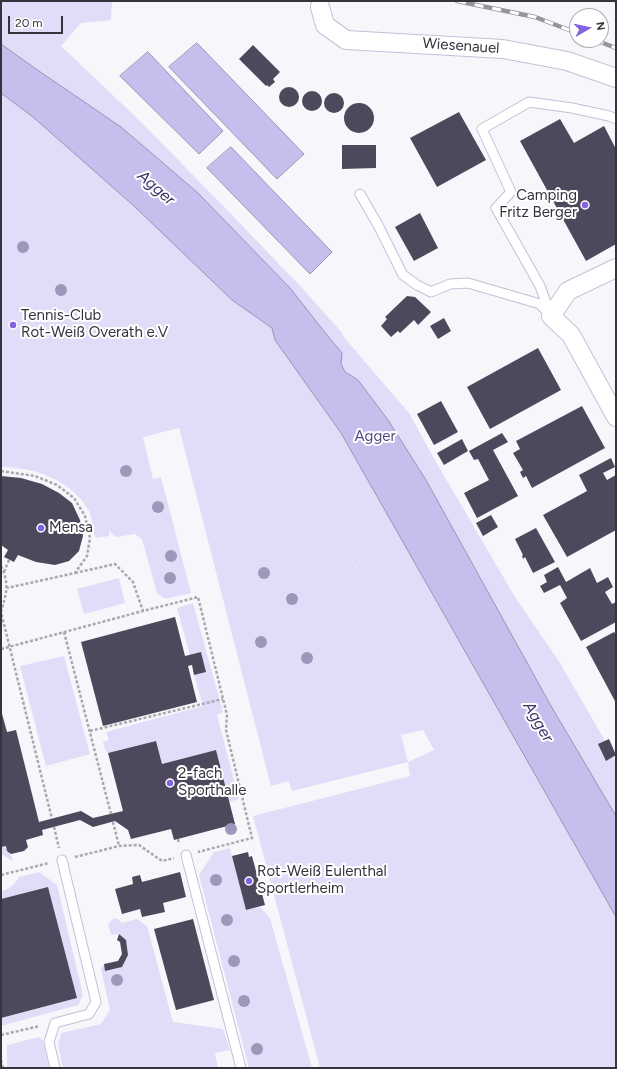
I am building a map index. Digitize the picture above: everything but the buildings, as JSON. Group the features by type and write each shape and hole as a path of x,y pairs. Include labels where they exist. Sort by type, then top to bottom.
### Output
{"street":[{"name":"Wiesenauel","path":"320,7 324,25 346,40 503,49 567,61 616,78"},
{"path":"616,268 568,292 551,316 571,335 616,417"}],"lane":[{"path":"551,316 540,286 496,208 511,192 482,129 529,102 572,108 609,116 616,119"},
{"path":"360,194 378,226 402,275 417,285 431,292 450,284 468,283 540,304 551,316"},
{"path":"186,855 241,1068"},
{"path":"55,1068 49,1042 54,1023 88,1014 96,1002 62,860"}],"path":[{"path":"1,471 35,476 57,485 74,498 85,516 90,538 87,556 75,573"},
{"path":"4,572 9,560"},
{"path":"7,588 115,564 133,582 143,611"},
{"path":"1,566 4,572 7,588 1,612 52,819"},
{"path":"1,649 198,597 227,715 226,730 252,838 162,861 139,845 119,846 1,876"},
{"path":"64,632 111,814"},
{"path":"90,731 223,699"},
{"path":"113,822 119,846"},
{"path":"54,827 62,860"},
{"path":"1,1035 54,1023"},
{"path":"1,1060 3,1068"}],"green space":[{"path":"1,1 112,1 111,20 81,23 61,46 141,122 303,289 344,335 342,335 409,413 515,597 560,663 616,762 616,913 585,862 616,917 616,1068 320,1068 253,816 410,776 408,762 292,791 289,781 271,786 179,428 143,437 153,479 161,477 191,593 165,599 157,593 142,539 135,534 116,537 109,531 109,536 96,538 89,511 82,500 73,491 51,477 39,473 1,467","holes":["351,558 352,559 392,627","423,730 434,750 408,762 401,735"]},
{"path":"119,578 125,603 84,614 77,589"},
{"path":"193,603 223,712 217,715 239,799 229,802 216,750 162,764 156,741 108,753 105,750 103,742 109,740 106,732 203,706 194,675 206,672 201,652 190,655 177,608"},
{"path":"64,656 90,754 46,766 20,666"},
{"path":"6,846 13,861 1,854 1,847"},
{"path":"230,848 246,910 260,907 270,918 312,1068 249,1068 199,875 214,852"},
{"path":"39,872 57,885 83,995 78,1005 1,1026 1,1018 77,998 48,887 1,899 1,891 12,886 19,877"},
{"path":"114,918 120,920 121,923 137,919 147,926 173,1022 223,1029 230,1050 215,1053 218,1068 63,1068 58,1045 61,1033 101,1024 110,1010 101,969 104,964 106,971 122,967 128,955 126,940 119,934 111,935 108,924"},
{"path":"39,1037 43,1041 49,1068 7,1068 7,1045"}],"water":[{"path":"197,43 304,154 277,179 169,67"},
{"name":"Agger","path":"1,44 121,127 198,193 290,288 342,353 341,364 345,372 358,380 388,420 426,480 551,706 616,816 616,917 341,433 275,340 272,328 232,300 134,206 33,117 1,93"},
{"path":"148,52 223,131 199,154 120,76"},
{"path":"231,147 332,252 310,274 207,168"}],"railway":[{"path":"457,1 535,17 569,30"},
{"path":"609,45 616,48"}],"place":[{"name":"Camping Fritz Berger","path":"585,205"},
{"name":"Tennis-Club Rot-Weiß Overath e.V","path":"13,325"},
{"name":"Mensa","path":"41,528"},
{"name":"2-fach Sporthalle","path":"170,783"},
{"name":"Rot-Weiß Eulenthal Sportlerheim","path":"249,881"}]}
